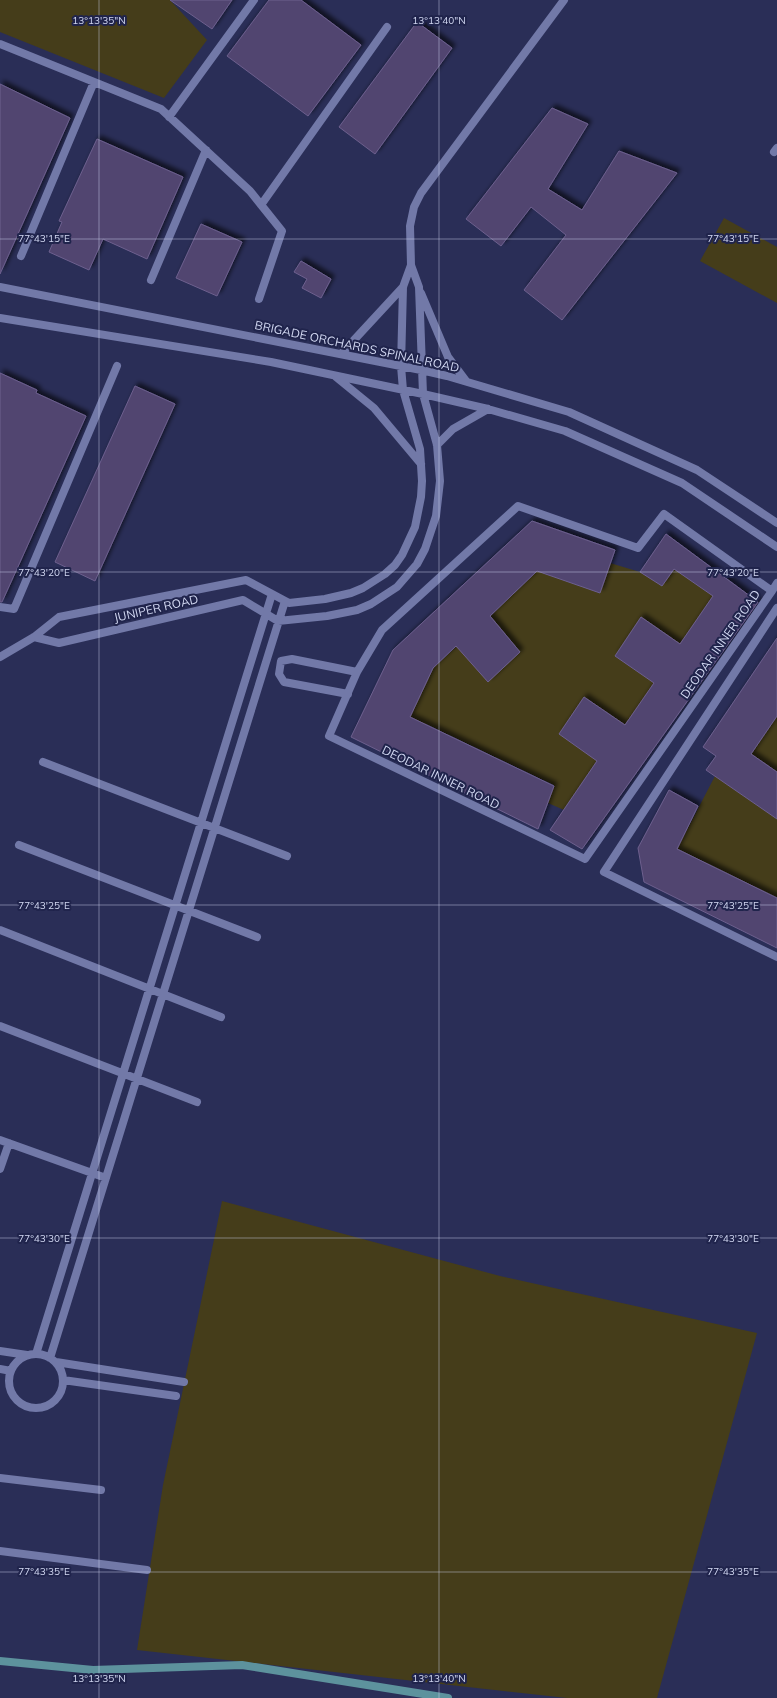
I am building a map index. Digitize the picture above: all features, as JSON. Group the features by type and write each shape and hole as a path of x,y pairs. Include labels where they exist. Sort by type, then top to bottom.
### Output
{"street":[{"path":"169,117 254,0"},
{"path":"466,381 448,357 411,265 410,226 414,207 422,193 564,0"},
{"path":"261,205 387,27"},
{"path":"0,44 161,109 250,191 282,231 259,299"},
{"path":"21,256 94,82"},
{"path":"151,280 206,150"},
{"path":"0,657 34,637 59,617 246,580 289,602 325,599 351,593 374,582 395,565 402,555 415,527 421,498 422,465 416,433 403,390 401,366 403,287 411,265"},
{"name":"BRIGADE ORCHARDS SPINAL ROAD","path":"0,287 342,353 421,370 466,381 569,412 690,467 777,523"},
{"path":"342,353 403,287"},
{"path":"278,622 342,614 357,610 384,597 408,577 425,549 436,516 440,481 437,445 423,394 419,287"},
{"path":"0,318 271,362 488,409 565,431 682,483 777,547"},
{"path":"0,607 14,609 117,366"},
{"path":"334,376 374,408 422,465"},
{"path":"437,445 453,429 488,409"},
{"name":"DEODAR INNER ROAD","path":"518,506 638,548 664,514 772,590 584,859 329,736 357,672 382,630 518,506"},
{"path":"772,590 777,583"},
{"path":"53,1360 60,1369 63,1380 61,1391 52,1403 46,1406 31,1408 17,1401 12,1394 9,1382 11,1370 15,1363 32,1354 92,1173 272,594"},
{"name":"JUNIPER ROAD","path":"34,637 59,643 242,600 278,622"},
{"path":"53,1360 136,1079 285,601"},
{"path":"777,608 604,872 777,957"},
{"path":"348,694 284,682 278,674 281,661 292,659 357,672"},
{"path":"43,762 287,856"},
{"path":"19,845 257,937"},
{"path":"0,930 221,1018"},
{"path":"0,1026 197,1102"},
{"path":"0,1140 106,1178"},
{"path":"0,1168 9,1143"},
{"path":"0,1351 32,1354 53,1360 184,1382"},
{"path":"0,1369 11,1370"},
{"path":"63,1380 176,1396"},
{"path":"0,1478 101,1490"},
{"path":"0,1551 147,1570"},
{"path":"0,1661 93,1670 242,1665 448,1698"}],"shaded area":[{"path":"0,0 170,0 207,40 164,98 0,32"},
{"path":"724,218 777,247 777,303 700,261"},
{"path":"610,563 640,572 662,586 674,569 713,596 669,662 641,617 615,656 638,672 658,677 619,735 609,714 584,697 559,734 583,751 607,746 564,810 548,803 554,785 426,724 419,738 403,731 433,668 457,646 520,652 501,629 489,639 478,628 537,571 600,593"},
{"path":"777,716 777,772 751,754"},
{"path":"715,776 777,819 777,898 677,849"},
{"path":"222,1201 500,1276 757,1333 657,1698 567,1698 137,1650 163,1485"}],"building":[{"path":"170,0 232,0 212,29"},
{"path":"269,0 301,0 361,45 308,116 227,56"},
{"path":"417,22 452,48 375,154 339,127"},
{"path":"0,84 70,118 0,274"},
{"path":"552,108 588,124 548,189 582,210 619,151 677,173 562,320 524,290 566,235 531,207 501,246 466,219"},
{"path":"97,139 183,177 147,259 103,239 89,270 49,252 62,222 59,221"},
{"path":"201,224 242,242 217,296 176,278"},
{"path":"301,261 331,279 321,298 302,288 307,279 294,272"},
{"path":"0,373 37,390 36,393 86,416 2,602 0,602"},
{"path":"135,386 175,404 95,581 55,562"},
{"path":"532,521 615,550 600,593 537,571 490,616 520,652 488,682 456,646 433,668 410,717 554,786 538,829 351,737 393,650"},
{"path":"666,534 758,602 582,849 550,830 597,761 559,734 584,697 625,725 654,683 615,656 641,617 680,644 713,596 674,569 662,586 640,572"},
{"path":"777,638 777,716 751,754 777,772 777,819 706,770 716,756 703,747"},
{"path":"669,790 698,806 677,849 777,898 777,948 644,882 638,848"}]}
